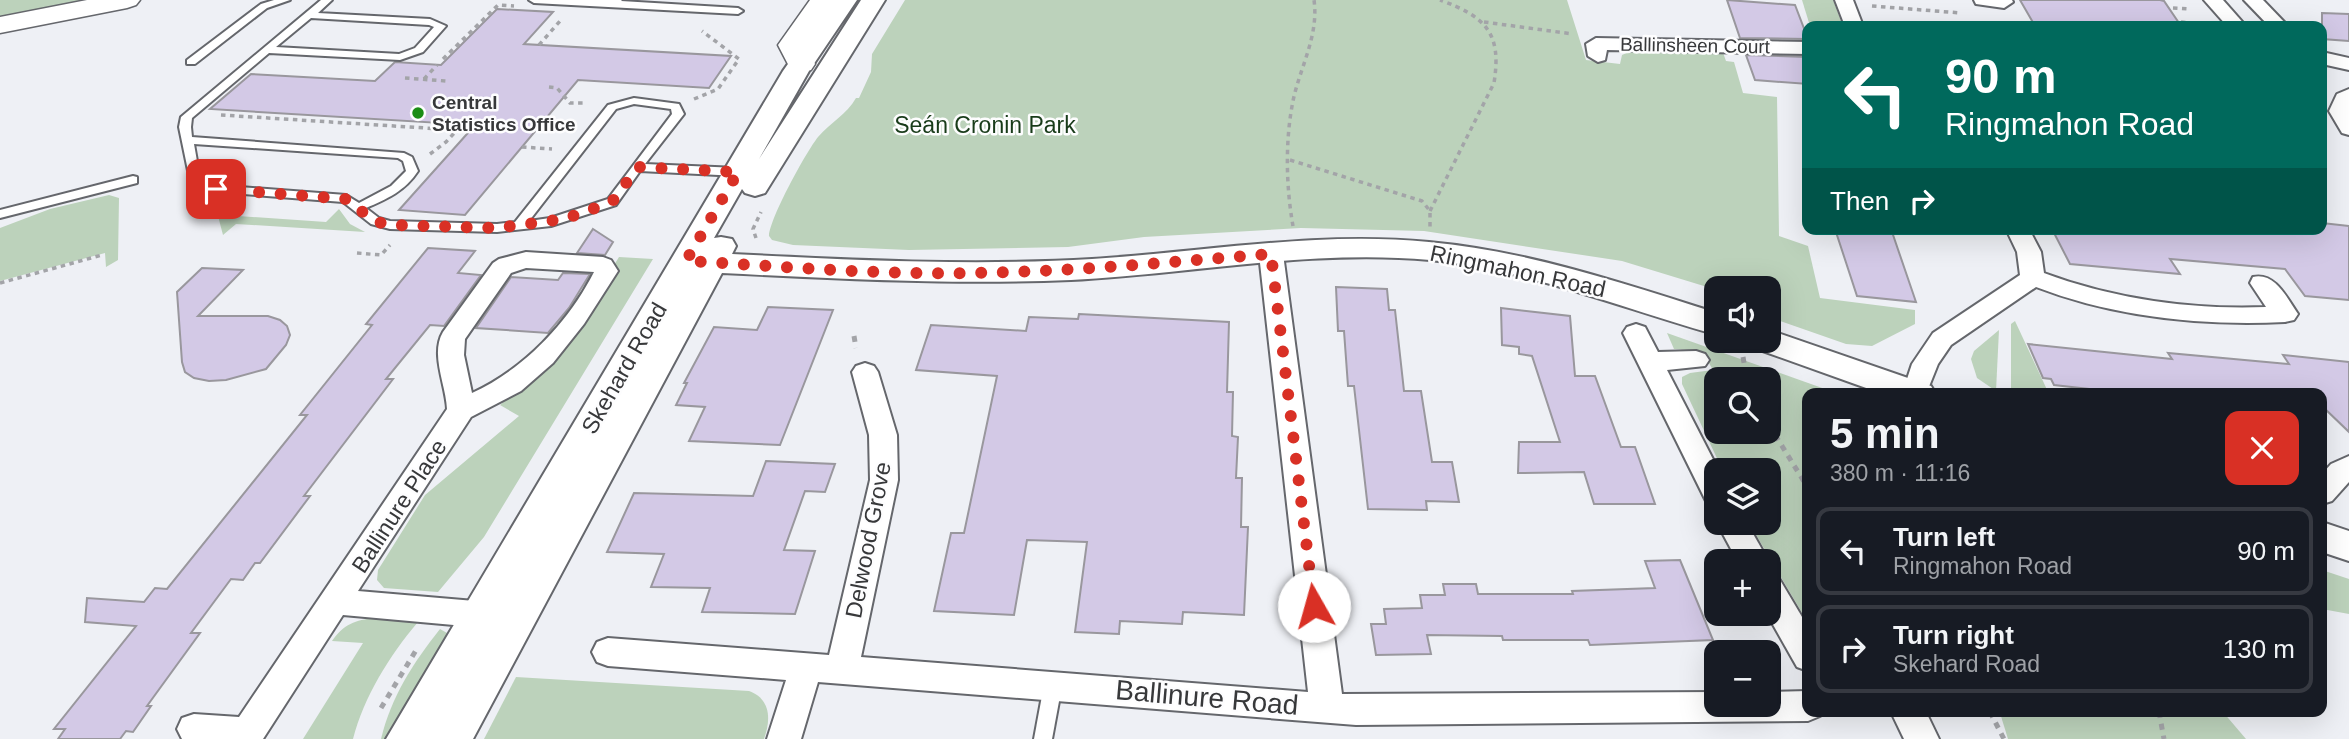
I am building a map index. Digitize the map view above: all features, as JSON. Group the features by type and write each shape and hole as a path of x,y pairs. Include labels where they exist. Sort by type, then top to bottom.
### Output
{"main road":[{"path":"0,25 127,0"},
{"path":"801,64 792,46 823,0"}],"street":[{"name":"Skehard Road","path":"450,739 517,618 699,262 738,172 801,64 845,0"},
{"name":"Skehard Road","path":"408,739 480,615 699,262 788,133 873,0"},
{"path":"1844,0 1852,21"},
{"path":"1983,0 2006,6"},
{"path":"2213,0 2232,21"},
{"path":"2253,0 2274,21"},
{"name":"Ballinsheen Court","path":"1598,57 1596,44 1802,48"},
{"path":"2327,59 2349,64"},
{"path":"2337,96 2339,115 2349,129"},
{"path":"1918,388 1922,367 1941,340 2020,290 2032,278 2033,263 2021,235"},
{"name":"Ringmahon Road","path":"699,262 881,273 966,274 1071,270 1351,249 1429,251 1540,271 1704,320"},
{"path":"1271,254 1327,708"},
{"name":"Ballinure Place","path":"248,733 461,411 516,381 548,355 561,341 604,276 606,271 603,265 526,260 502,268 452,338 450,346 461,398 461,411"},
{"path":"2032,278 2082,294 2180,311 2223,316 2285,314 2262,283"},
{"path":"1636,333 1704,469"},
{"path":"1770,353 1899,388"},
{"path":"1650,361 1696,360"},
{"name":"Delwood Grove","path":"842,668 884,480 883,435 866,372"},
{"path":"2327,487 2349,467"},
{"path":"2327,539 2349,546"},
{"name":"Ballinure Place","path":"337,602 517,618"},
{"path":"1781,610 1802,647"},
{"name":"Ballinure Road","path":"608,652 842,668 1327,708 1406,711 1802,706"},
{"path":"784,739 807,666"},
{"path":"1911,717 1922,739"},
{"path":"194,729 248,733"}],"lane":[{"path":"191,62 264,6 285,0"},
{"path":"327,0 187,117 185,127 196,187 346,199 374,221 390,225 441,228 518,227 564,219 612,202 678,114 675,106 634,101 616,105 518,227"},
{"path":"534,0 738,10"},
{"path":"265,50 400,57 419,50 441,26 430,22 308,15"},
{"path":"189,140 400,155 412,164 407,180 399,187 357,208"},
{"path":"638,167 738,172"},
{"path":"0,214 133,180"},
{"path":"1043,739 1054,685"}],"path":[{"path":"1295,233 1289,195 1293,103 1316,22 1314,0"},
{"path":"1429,251 1430,212 1494,83 1499,62 1497,43 1484,22 1464,8 1440,0"},
{"path":"423,79 498,5 522,7"},
{"path":"1870,14 1868,8 1871,6 1963,13"},
{"path":"2173,8 2190,9"},
{"path":"539,45 563,19"},
{"path":"675,106 718,89 740,59 695,26"},
{"path":"396,78 446,80"},
{"path":"549,87 557,88 570,103 616,105"},
{"path":"207,141 204,121 206,114 457,130"},
{"path":"412,164 437,149 467,119"},
{"path":"1290,159 1422,201 1430,212"},
{"path":"0,283 102,256"},
{"path":"1781,444 1802,478"},
{"path":"1993,717 2004,739"},
{"path":"2160,717 2164,739"}],"green space":[{"path":"0,0 92,0 0,19"},
{"name":"Seán Cronin Park","path":"905,0 1567,0 1586,60 1620,64 1622,55 1631,51 1722,50 1726,61 1734,62 1743,93 1777,97 1779,236 1808,246 1820,298 1915,310 1915,324 1872,346 1846,344 1781,321 1781,276 1704,276 1704,286 1622,261 1424,231 1301,228 1144,237 1068,247 909,250 793,245 772,240 769,236 771,227 797,170 818,137 859,98 871,72 872,54"},
{"path":"1802,0 1833,0 1841,21 1808,21"},
{"path":"109,195 119,198 118,260 106,267 105,253 0,281 0,228 50,209"},
{"path":"236,202 223,215 326,222 339,209 350,224 365,232 236,224 223,235 218,216"},
{"path":"619,257 653,259 484,537 438,592 384,588 377,580 378,570 425,495 519,416 500,405 564,347"},
{"path":"2015,321 2046,388 2011,388 2011,324"},
{"path":"1999,330 1996,388 1977,378 1971,359 1974,351"},
{"path":"1667,333 1704,346 1704,353 1723,353 1763,367 1711,367 1702,351 1674,349"},
{"path":"1704,371 1704,431 1682,384 1682,377"},
{"path":"1781,373 1822,388 1802,388 1802,613 1781,577 1781,549 1764,549 1756,535 1781,535 1781,458 1717,458 1710,444 1781,444"},
{"path":"2327,572 2349,579 2349,614 2327,610"},
{"path":"375,618 418,622 379,678 353,739 303,739 363,643 332,641 350,624"},
{"path":"440,629 447,633 449,638 396,739 381,739 404,681"},
{"path":"516,677 749,691 762,699 765,705 768,718 766,732 764,739 484,739"},
{"path":"2001,717 2227,717 2246,739 2008,739"}],"building":[{"path":"1727,0 1795,5 1802,23 1802,39 1740,38"},
{"path":"2020,0 2160,0 2164,1 2178,21 2032,21"},
{"name":"Central Statistics Office","path":"497,9 553,12 524,44 731,56 709,88 578,80 465,215 399,210 475,125 210,109 251,74 375,81 395,62 441,65"},
{"path":"2322,13 2349,14 2349,41 2327,39 2327,21 2322,21"},
{"path":"1746,55 1802,57 1802,84 1755,80"},
{"path":"2327,224 2349,226 2349,300 2305,296 2285,269 2170,259 2180,274 2070,264 2055,235 2327,235"},
{"path":"593,229 613,242 605,255 577,253"},
{"path":"1837,235 1893,235 1916,302 1857,296"},
{"path":"428,248 475,251 458,273 481,275 444,326 430,325 386,379 393,379 304,496 310,496 260,563 255,563 243,580 231,579 191,633 200,633 147,706 151,706 133,732 126,731 120,739 58,739 65,729 54,729 136,626 85,622 87,598 144,602 155,588 167,589 307,415 300,415 372,325 366,324"},
{"path":"202,268 243,270 198,316 268,316 287,326 290,335 286,345 266,369 226,380 209,381 194,378 185,372 177,292"},
{"path":"563,273 590,274 569,308 548,333 476,328 511,277 558,280"},
{"path":"1336,287 1387,289 1389,310 1395,310 1404,391 1421,391 1432,462 1452,462 1459,502 1426,501 1427,510 1368,509 1354,386 1348,386 1344,331 1338,331"},
{"path":"768,307 833,310 780,445 689,441 705,407 676,405 687,383 684,383 714,327 757,330"},
{"path":"1501,308 1570,316 1575,376 1595,376 1621,447 1635,447 1655,504 1594,504 1584,472 1518,473 1519,442 1560,442 1532,356 1519,354 1519,347 1502,345"},
{"path":"1079,314 1229,322 1227,392 1233,392 1232,436 1238,437 1236,478 1242,478 1241,527 1248,527 1244,615 1183,612 1182,624 1120,621 1119,634 1075,632 1087,542 1027,540 1014,615 934,611 951,533 964,533 997,376 916,370 931,325 1026,331 1029,317 1078,319"},
{"path":"2028,344 2172,359 2168,353 2289,364 2283,355 2349,362 2349,432 2327,411 2327,388 2081,388 2054,385 2051,379 2043,378"},
{"path":"766,461 835,464 825,492 805,491 784,550 815,551 795,614 702,612 710,588 651,587 664,554 607,552 634,493 753,496"},
{"path":"1680,560 1704,618 1704,626 1707,626 1713,640 1590,645 1588,640 1503,640 1502,636 1427,635 1431,654 1376,655 1371,624 1386,624 1384,609 1422,608 1420,595 1445,595 1443,584 1476,584 1478,594 1573,594 1572,591 1655,588 1645,561"}],"place":[{"name":"Central Statistics Office","path":"418,113"}],"route":[{"path":"216,189 351,200 374,221 390,225 497,228 529,226 564,219 612,202 638,167 723,171 738,172 686,261 881,273 966,274 1120,267 1271,254 1314,606"}]}
